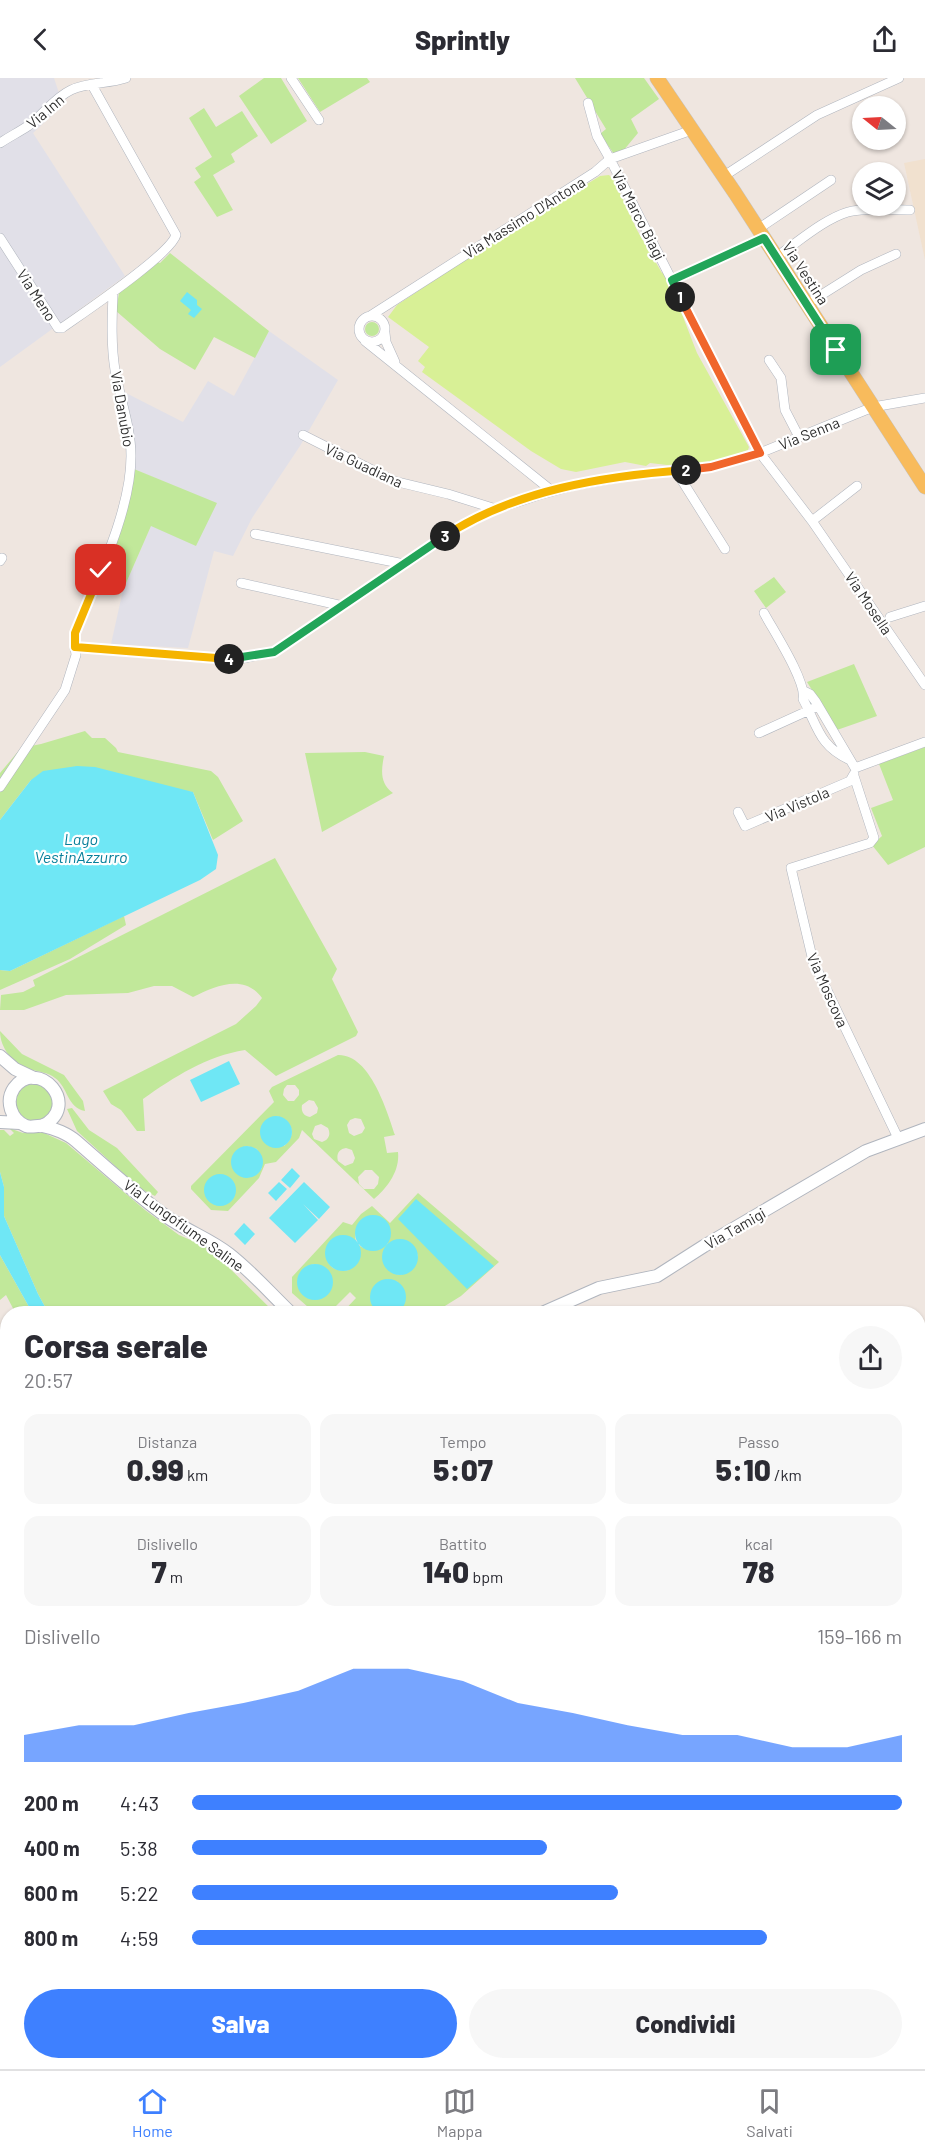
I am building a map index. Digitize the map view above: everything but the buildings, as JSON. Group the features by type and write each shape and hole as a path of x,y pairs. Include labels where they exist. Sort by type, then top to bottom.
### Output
{"main road":[{"name":"Via Vestina","path":"657,78 923,480"}],"street":[{"path":"113,293 159,255 175,239 176,235 92,85 126,78"},
{"path":"291,78 319,120"},
{"path":"724,177 817,115 899,78"},
{"name":"Via Inn","path":"0,143 30,125 43,110 68,91 92,85"},
{"name":"Via Marco Biagi","path":"588,103 597,136 760,453"},
{"name":"Via Massimo D'Antona","path":"370,316 595,172 610,159 692,130"},
{"path":"672,280 761,234 831,180"},
{"path":"776,257 840,215 854,211 910,210"},
{"name":"Via Meno","path":"0,238 58,328 62,328 113,293"},
{"path":"807,304 861,270 896,254"},
{"name":"Via Danubio","path":"0,787 65,690 76,655 75,633 116,530 126,497 131,453 115,370 112,336 113,293"},
{"name":"Via Massimo D'Antona","path":"382,320 393,301"},
{"path":"398,366 386,342 386,326 382,320 366,317 360,324 360,334 365,341 552,491"},
{"path":"365,341 377,342 385,333"},
{"path":"769,360 781,378 785,410 799,437"},
{"name":"Via Senna","path":"75,647 235,660 274,652 464,524 496,509 552,491 627,476 711,467 760,453 873,407 925,398"},
{"name":"Via Guadiana","path":"303,435 394,481 496,509"},
{"name":"Via Mosella","path":"760,453 812,521 925,685"},
{"path":"676,471 724,549"},
{"path":"812,521 857,486"},
{"path":"255,534 404,564"},
{"path":"241,583 343,606"},
{"path":"890,617 925,606"},
{"path":"764,613 804,691 803,699 823,741 853,768"},
{"path":"804,691 810,694 819,706 853,768"},
{"path":"759,733 819,706"},
{"name":"Via Vistola","path":"738,812 745,826 850,781 853,768 925,742"},
{"name":"Via Moscova","path":"853,768 874,838 870,843 791,868 813,962 898,1138"},
{"path":"0,1056 15,1069 49,1083 56,1092 58,1102 55,1115 42,1126 31,1127 20,1123 0,1122"},
{"path":"0,1056 8,1074 12,1114 20,1123"},
{"path":"0,1112 20,1083 34,1078"},
{"name":"Via Lungofiume Saline","path":"58,1102 74,1139"},
{"name":"Via Lungofiume Saline","path":"42,1126 74,1139 160,1211 217,1245 284,1306"},
{"name":"Via Tamigi","path":"558,1306 599,1288 662,1274 704,1246 857,1155 872,1147 925,1129"}],"shaded area":[{"path":"0,78 54,78 63,105 33,133 125,276 0,367"},
{"path":"925,159 925,260 906,172 906,163"},
{"path":"269,331 338,380 300,446 252,518 233,556 214,551 188,648 111,644 123,590 151,526 217,504 134,469 135,447 124,392 183,422 208,381 234,396"}],"green space":[{"path":"264,78 281,78 307,121 271,144 239,96"},
{"path":"298,78 367,78 370,82 320,112"},
{"path":"575,78 644,78 659,99 631,119 638,133 623,151 614,154 600,134 606,129"},
{"path":"204,108 216,127 242,111 258,136 231,154 235,162 213,175 233,210 217,217 194,182 201,177 195,168 212,157 189,118"},
{"path":"609,175 614,180 637,230 662,273 666,273 697,353 749,447 748,450 710,463 667,465 650,463 646,466 625,462 576,472 561,469 531,451 422,372 425,367 418,361 429,347 388,317 397,305 558,198 561,200 600,176"},
{"path":"170,253 269,331 255,358 214,337 195,370 160,349 116,311 119,293"},
{"path":"372,322 377,324 379,329 377,334 372,336 367,334 365,329 367,324"},
{"path":"134,469 217,503 196,546 151,526 123,590 98,580"},
{"path":"774,577 786,592 766,608 754,591"},
{"path":"854,664 877,716 837,730 807,682"},
{"path":"85,731 92,738 105,738 118,752 211,771 218,777 243,821 213,840 193,792 31,780 0,820 0,773 21,748"},
{"path":"925,747 925,847 888,865 872,845 882,836 871,808 893,800 879,764"},
{"path":"365,752 384,756 382,777 386,786 393,793 322,832 305,753"},
{"path":"275,858 337,969 332,979 358,1032 356,1036 276,1076 245,1050 204,1062 179,1075 143,1099 145,1131 137,1131 121,1110 111,1104 103,1091 236,1024 262,998 255,990 247,986 229,984 193,997 172,986 154,986 128,993 66,995 24,1010 0,1010 1,995 23,992 35,986 33,980"},
{"path":"124,916 126,925 70,959 0,990 0,970 10,971"},
{"path":"0,1031 22,1054 64,1075 83,1101 85,1111 71,1102 63,1087 52,1076 23,1067 13,1059 2,1043"},
{"path":"338,1055 349,1057 359,1064 376,1086 395,1135 384,1137 387,1153 398,1152 395,1172 379,1195 374,1199 302,1130 299,1138 276,1162 265,1164 259,1178 228,1211 211,1210 191,1189 191,1186 274,1102 269,1091 272,1087","holes":["287,1085 295,1085 299,1090 299,1095 294,1101 288,1101 283,1095","309,1100 314,1101 318,1108 317,1113 310,1117 306,1116 302,1107","276,1116 286,1121 291,1128 291,1138 284,1146","355,1118 361,1119 365,1128 362,1133 354,1136 349,1133 347,1125","321,1124 328,1128 329,1132 328,1138 322,1142 314,1139 312,1134 315,1126","247,1146 257,1149 262,1168 255,1175 232,1163 236,1152","342,1149 352,1150 355,1158 353,1163 345,1166 338,1161 338,1154","365,1170 372,1170 379,1177 374,1189 364,1189 359,1184 358,1177"]},
{"path":"34,1084 47,1090 53,1103 47,1116 34,1122 21,1116 15,1103 21,1090"},
{"path":"72,1108 89,1130 117,1148 158,1192 155,1196 139,1188 77,1131 67,1109"},
{"path":"9,1128 23,1133 44,1133 66,1143 145,1210 179,1235 209,1248 268,1306 45,1306 4,1216 4,1187 0,1172 0,1130 4,1130 10,1136 14,1133"},
{"path":"418,1193 499,1262 461,1296 445,1306 395,1306 398,1282 387,1279 380,1306 348,1306 356,1298 350,1292 336,1306 307,1306 292,1293 292,1277 343,1222 352,1225 372,1206 390,1223","holes":["373,1216 388,1243 379,1250 369,1250 359,1245 355,1235 359,1225","342,1236 348,1236 349,1270 333,1268 326,1257 329,1244","400,1240 410,1243 418,1257 401,1275 388,1269 384,1258 388,1247","314,1264 325,1268 330,1276 331,1286 325,1296 310,1299 300,1291 298,1280 303,1270"]},
{"path":"0,1255 29,1306 12,1306 6,1295 0,1300"}],"water":[{"path":"187,292 197,300 197,305 202,309 194,318 188,314 191,310 180,301"},
{"name":"Lago VestinAzzurro","path":"77,766 95,767 193,792 218,855 216,869 200,880 10,971 0,970 0,820 31,780 43,771"},
{"path":"229,1061 240,1084 201,1102 190,1080"},
{"path":"276,1116 287,1121 292,1132 287,1143 276,1148 265,1143 260,1132 265,1121"},
{"path":"247,1146 258,1151 263,1162 258,1173 247,1178 236,1173 231,1162 236,1151"},
{"path":"292,1168 300,1176 290,1188 281,1180"},
{"path":"0,1172 4,1187 4,1216 45,1306 29,1306 0,1255"},
{"path":"220,1174 231,1179 236,1190 231,1201 220,1206 209,1201 204,1190 209,1179"},
{"path":"279,1182 287,1189 276,1201 268,1193"},
{"path":"304,1182 330,1207 319,1219 303,1204 318,1220 295,1243 269,1218"},
{"path":"416,1199 494,1266 467,1289 398,1219"},
{"path":"373,1215 385,1221 391,1233 385,1245 373,1251 361,1245 355,1233 361,1221"},
{"path":"244,1223 255,1234 245,1245 234,1234"},
{"path":"343,1235 355,1241 361,1253 355,1265 343,1271 331,1265 325,1253 331,1241"},
{"path":"400,1239 412,1245 418,1257 412,1269 400,1275 388,1269 382,1257 388,1245"},
{"path":"315,1264 327,1270 333,1282 327,1294 315,1300 303,1294 297,1282 303,1270"},
{"path":"388,1279 395,1281 404,1290 406,1297 402,1306 374,1306 372,1304 370,1297 372,1290 381,1281"}],"route":[{"path":"101,570 75,633 75,647 235,660 274,652 452,531 496,509 576,485 646,473 711,467 760,453 672,280 764,238 836,350"}]}
